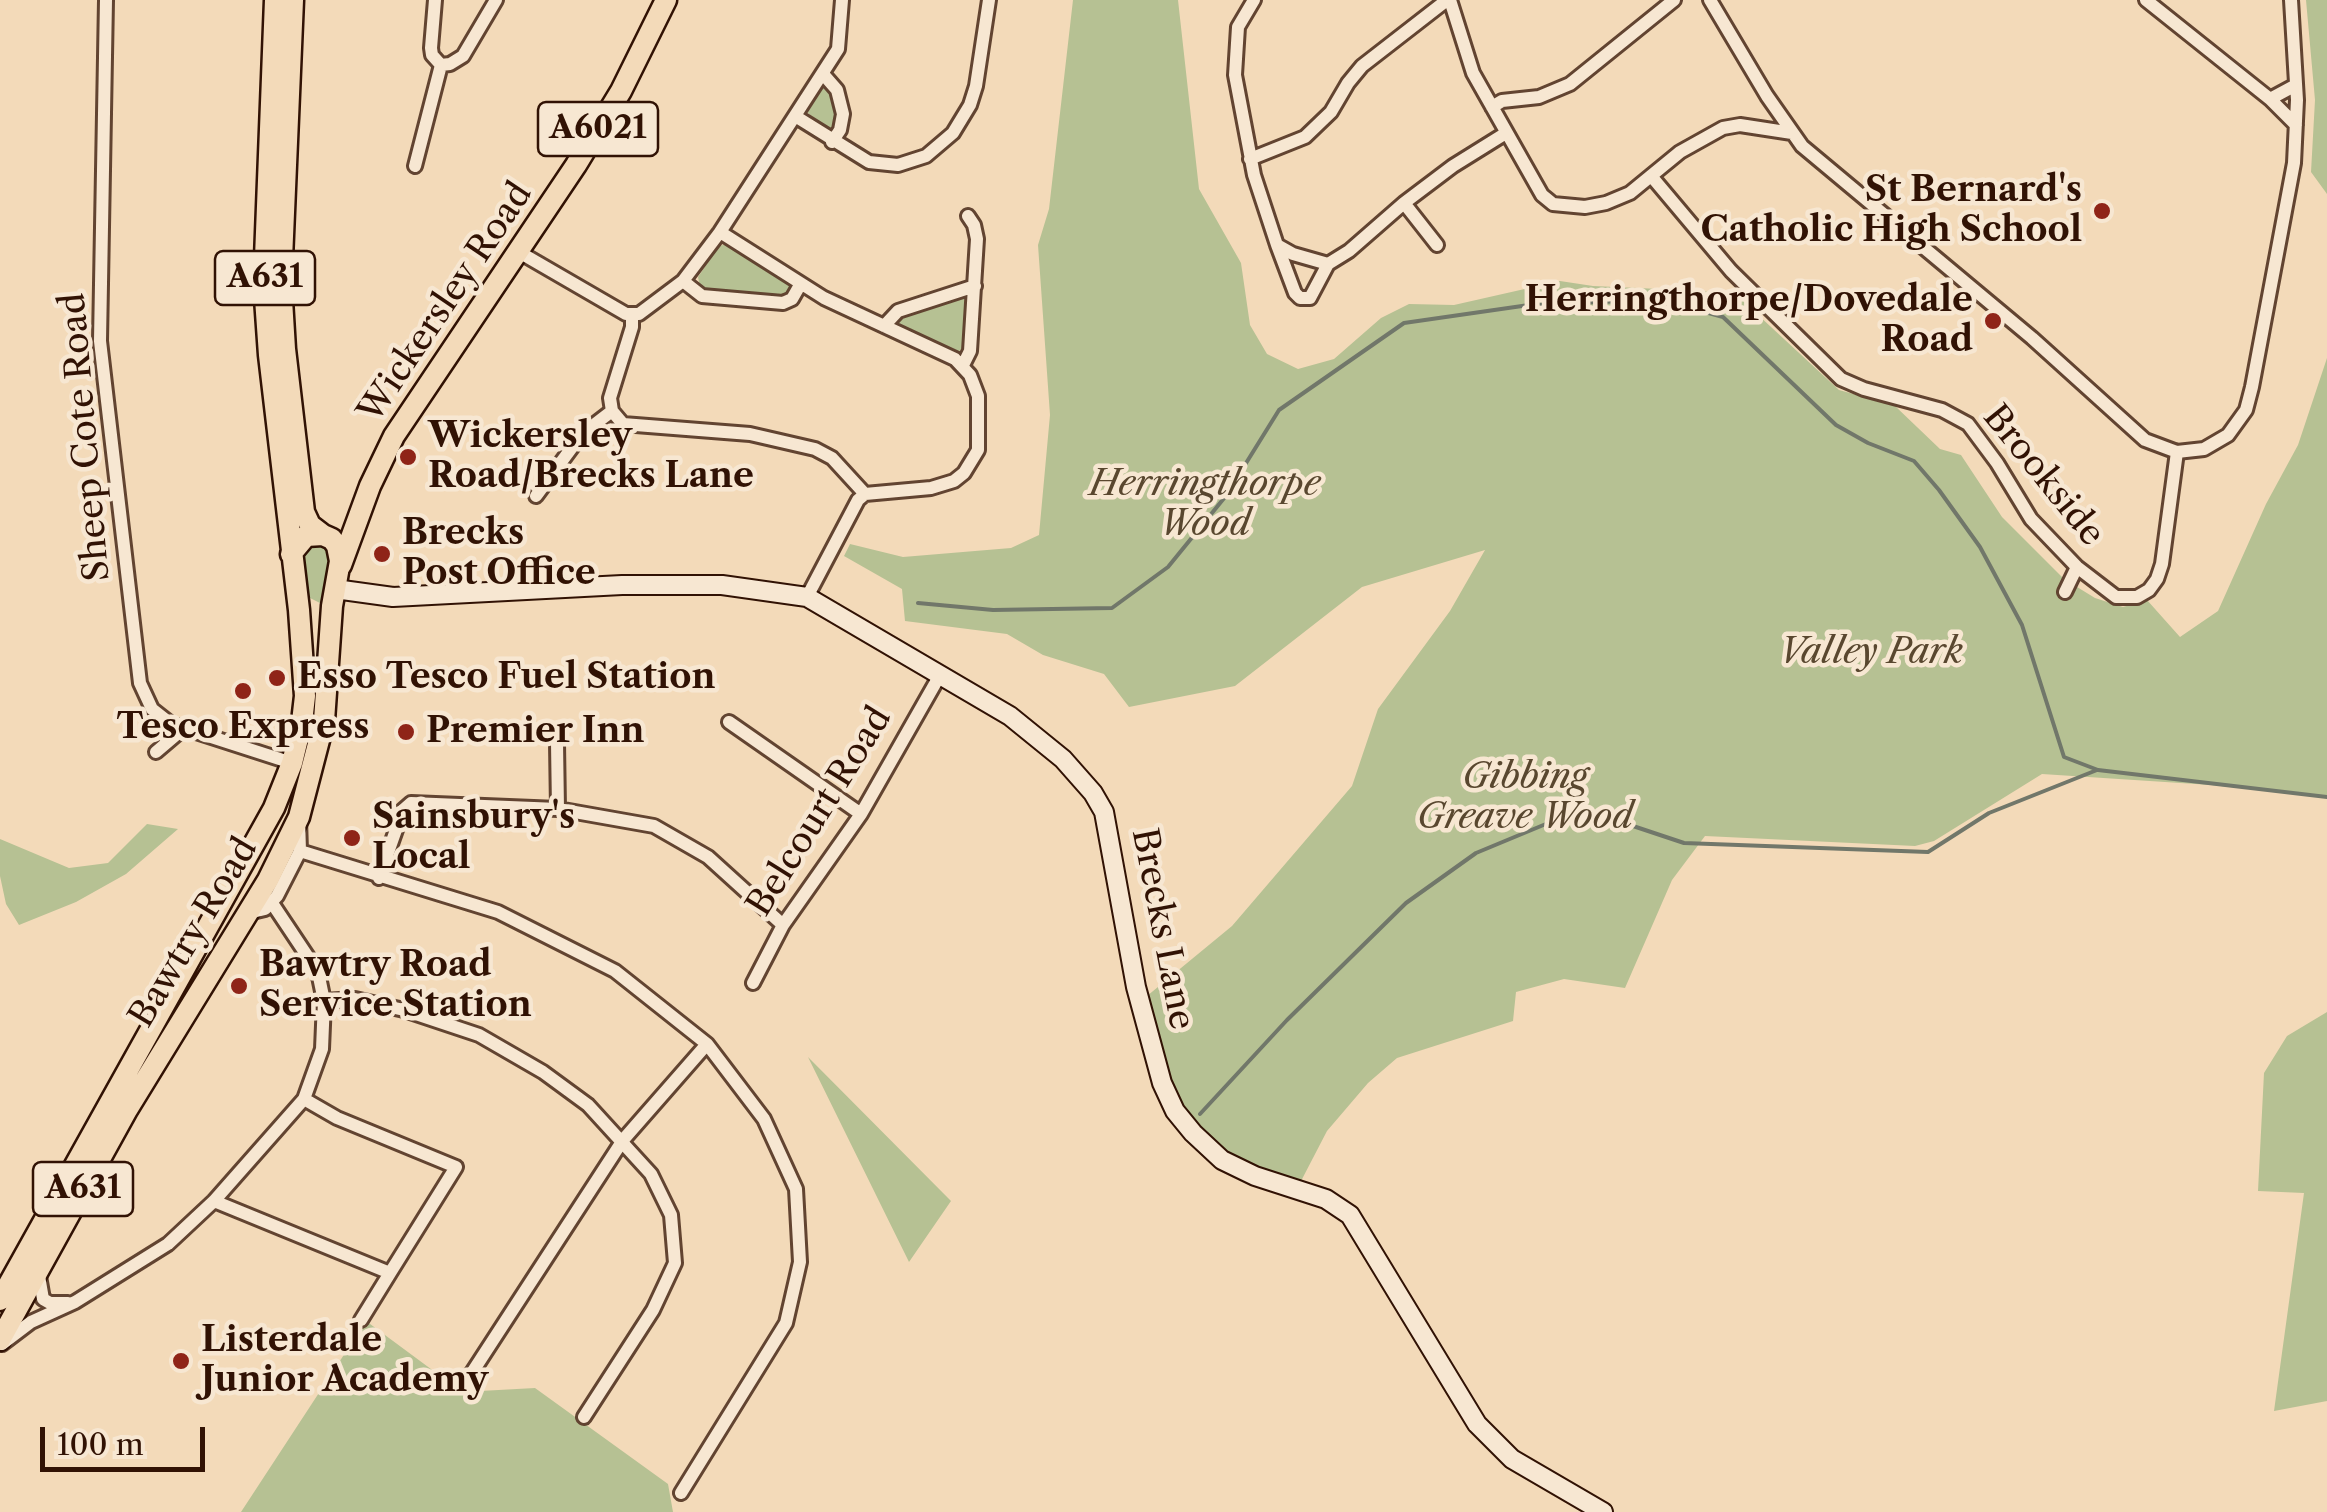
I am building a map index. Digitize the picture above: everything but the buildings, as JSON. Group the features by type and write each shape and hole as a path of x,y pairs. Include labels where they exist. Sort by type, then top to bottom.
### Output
{"main road":[{"name":"A631","path":"275,0 264,284 291,554"},
{"name":"A631","path":"293,0 281,283 285,349 304,512 310,525 337,546 340,567"},
{"name":"Wickersley Road","path":"291,554 306,536 325,535 345,521 370,486 408,415 520,252 621,91 666,0"},
{"name":"Wickersley Road","path":"340,567 370,486"},
{"name":"Bawtry Road","path":"0,1300 274,808 292,764 304,696 291,554"},
{"name":"Bawtry Road","path":"0,1343 127,1110 247,914 299,817 324,721 340,567"},
{"path":"298,610 334,597"},
{"path":"220,906 222,915 230,920 238,921 247,914"}],"street":[{"name":"Sheep Cote Road","path":"106,0 100,340 140,683 152,709 183,729 292,764"},
{"path":"435,0 431,48 441,65"},
{"path":"441,65 463,56 496,0"},
{"path":"520,252 632,316 683,281 720,232 838,48 842,0"},
{"path":"795,116 858,158 882,165 914,160 941,145 962,119 976,86 989,0"},
{"path":"1254,0 1234,42 1235,74 1250,159 1295,293 1305,300 1314,294 1328,264 1349,252 1453,166 1506,133"},
{"path":"1250,159 1305,137 1331,112 1362,66 1448,0 1466,55 1492,107 1542,195 1553,204 1567,208 1606,204 1630,193 1680,152 1723,128 1740,125 1792,133"},
{"path":"1492,107 1502,101 1539,97 1570,84 1674,0"},
{"path":"1710,0 1792,133 1814,157 2032,338 2146,440 2178,452 2193,452 2216,443 2246,410 2294,162 2296,86 2291,0"},
{"path":"2146,0 2270,99 2296,126"},
{"path":"415,166 441,65"},
{"path":"823,74 837,90 843,114 840,130 832,142"},
{"path":"2270,99 2296,86"},
{"name":"Brookside","path":"1652,176 1731,271 1840,379 1942,410 1968,424 2031,519 2077,567 2116,597 2127,599 2149,590 2162,564 2178,452"},
{"path":"1404,203 1437,245"},
{"path":"963,365 970,351 976,231 968,216"},
{"path":"720,232 800,285 946,354 963,365 978,396 978,450 964,474 943,485 865,494 858,500 807,597"},
{"path":"1277,246 1328,264"},
{"path":"683,281 702,296 783,303 792,299 800,285"},
{"path":"884,326 898,310 974,286"},
{"path":"632,316 610,398 612,411 623,424 750,434 816,449 832,458 865,494"},
{"path":"536,496 582,434 612,411"},
{"path":"546,482 558,493"},
{"path":"2065,592 2077,567"},
{"name":"Brecks Lane","path":"334,597 393,598 622,585 722,585 807,597 1010,716 1079,776 1104,812 1136,988 1162,1083 1184,1122 1222,1160 1255,1176 1326,1199 1350,1215 1477,1424 1512,1460 1603,1512"},
{"name":"Belcourt Road","path":"753,983 782,926 860,814 940,675"},
{"path":"730,722 860,814"},
{"path":"156,752 183,729"},
{"path":"557,743 558,810"},
{"path":"379,878 404,810 411,803 558,810 654,826 708,857 782,926"},
{"path":"247,914 272,903 300,851 299,817"},
{"path":"300,851 498,912 616,971 707,1044 764,1119 796,1190 800,1262 786,1323 680,1494"},
{"path":"0,1343 168,1244 214,1201 304,1099 322,1048 324,1002 318,972 272,903"},
{"path":"324,1002 356,998 479,1035 543,1072 588,1105 651,1174 670,1215 675,1262 652,1310 584,1417"},
{"path":"464,1385 623,1140 707,1044"},
{"path":"304,1099 337,1118 472,1174"},
{"path":"361,1320 456,1167"},
{"path":"214,1201 390,1274"},
{"path":"41,1264 38,1281 44,1299 58,1304 75,1302"}],"green space":[{"path":"1073,0 1178,0 1199,189 1241,263 1250,325 1267,354 1298,369 1334,359 1381,318 1409,304 1454,305 1560,281 1704,291 1743,301 1839,390 1894,405 1940,449 1961,455 2002,517 2064,579 2095,598 2123,607 2147,600 2180,637 2218,611 2266,504 2298,445 2327,358 2327,797 2042,774 1934,841 1915,846 1705,836 1672,880 1625,988 1564,979 1516,992 1513,1021 1397,1058 1368,1083 1327,1131 1300,1183 1262,1173 1234,1158 1206,1136 1183,1110 1164,1073 1147,996 1232,926 1352,786 1378,709 1450,611 1485,550 1362,587 1235,686 1129,707 1104,674 1043,655 1007,634 905,621 902,589 844,556 850,544 903,557 1011,548 1039,535 1050,415 1038,245 1049,209"},
{"path":"2306,0 2327,0 2327,194 2311,172 2315,100"},
{"path":"827,87 832,90 840,119 830,132 808,113 808,107"},
{"path":"727,244 791,285 789,296 783,299 705,291 700,287 698,277 719,246"},
{"path":"966,295 966,343 957,354 894,324 897,316"},
{"path":"317,543 327,547 333,558 326,598 320,603 304,595 300,560 303,552"},
{"path":"147,824 178,829 126,874 76,902 19,925 6,904 0,876 0,839 69,868 108,863"},
{"path":"2327,1012 2327,1401 2274,1411 2304,1193 2258,1191 2264,1073 2287,1036"},
{"path":"808,1057 951,1201 909,1262"},
{"path":"366,1321 462,1392 535,1388 668,1484 673,1512 241,1512"}],"waterway":[{"path":"918,603 993,610 1112,608 1168,567 1225,497 1279,410 1404,323 1529,305 1624,301 1687,307 1723,317 1836,425 1914,461 1939,490 1980,547 2022,625 2064,757 2098,770 2327,797"},
{"path":"1200,1114 1287,1020 1406,903 1476,853 1582,809 1684,843 1928,852 1989,813 2097,770"}],"place":[{"name":"St Bernard's Catholic High School","path":"2102,211"},
{"name":"Herringthorpe/Dovedale Road","path":"1993,321"},
{"name":"Wickersley Road/Brecks Lane","path":"408,457"},
{"name":"Brecks Post Office","path":"382,554"},
{"name":"Esso Tesco Fuel Station","path":"277,678"},
{"name":"Tesco Express","path":"243,691"},
{"name":"Premier Inn","path":"406,732"},
{"name":"Sainsbury's Local","path":"352,838"},
{"name":"Bawtry Road Service Station","path":"239,986"},
{"name":"Listerdale Junior Academy","path":"181,1361"}],"park label":[{"name":"Herringthorpe Wood","path":"1205,505"},
{"name":"Valley Park","path":"1871,653"},
{"name":"Gibbing Greave Wood","path":"1525,798"}]}
